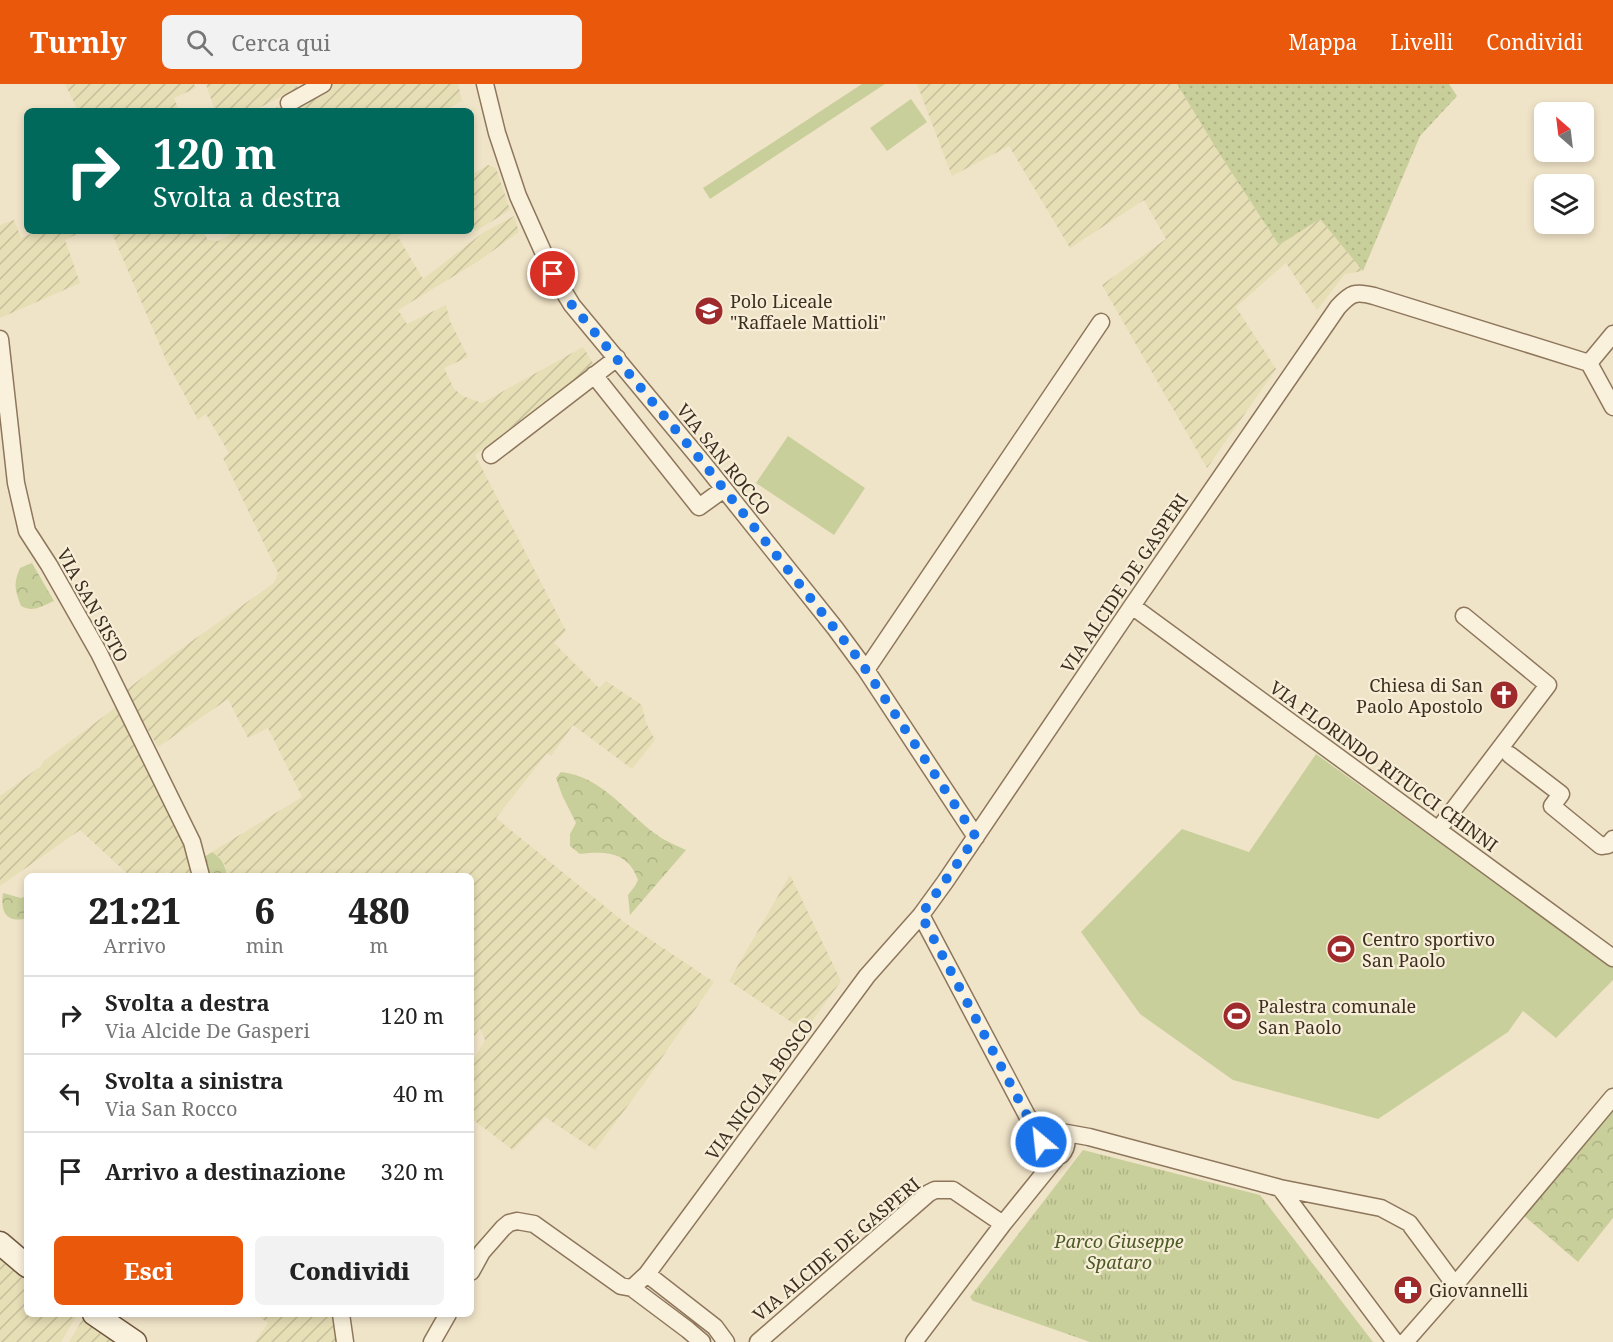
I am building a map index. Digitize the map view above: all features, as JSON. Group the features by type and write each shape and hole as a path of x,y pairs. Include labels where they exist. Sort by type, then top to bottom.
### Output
{"main road":[{"path":"0,1243 24,1263"},
{"path":"98,1317 135,1342"}],"street":[{"path":"289,103 323,84"},
{"name":"VIA SAN ROCCO","path":"485,84 497,133 518,196 553,274 572,305 724,489 866,670 976,837"},
{"name":"VIA ALCIDE DE GASPERI","path":"921,915 1338,307 1350,295 1363,293 1374,296 1588,363"},
{"path":"866,670 1101,322"},
{"path":"1613,334 1588,363 1613,407"},
{"name":"VIA SAN SISTO","path":"0,339 16,483 27,531 49,565 99,654 192,842 200,873"},
{"path":"491,455 616,358"},
{"path":"594,375 699,507 724,489"},
{"name":"VIA FLORINDO RITUCCI CHINNI","path":"1132,606 1613,958"},
{"path":"1438,830 1548,685 1464,616"},
{"path":"1510,754 1561,794 1552,806 1601,846 1608,845 1613,839"},
{"path":"921,915 1026,1116 1053,1143"},
{"name":"VIA NICOLA BOSCO","path":"632,1288 647,1274 867,976 921,915"},
{"path":"1405,1342 1613,1097"},
{"path":"1053,1143 1089,1137 1280,1188 1381,1208 1408,1223 1455,1285"},
{"path":"914,1342 1042,1175 1053,1143"},
{"path":"1280,1188 1395,1342"},
{"path":"775,1342 792,1320 944,1190 958,1193 1003,1224"},
{"path":"474,1267 482,1252 509,1223 517,1221 534,1224 621,1286 632,1288 702,1342"},
{"path":"647,1274 715,1327 726,1342"},
{"path":"341,1317 345,1342"},
{"path":"432,1342 446,1317"},
{"name":"VIA ALCIDE DE GASPERI","path":"758,1342 792,1320"}],"shaded area":[{"path":"65,84 194,84 196,88 174,98 178,108 77,108"},
{"path":"206,84 296,84 298,88 259,108 214,108"},
{"path":"330,84 458,84 462,101 449,108 275,108"},
{"path":"917,84 1177,84 1279,245 1320,219 1363,271 1345,274 1317,310 1286,263 1236,307 1276,369 1207,468 1102,285 1166,239 1144,200 1070,248 1009,146 952,176"},
{"path":"488,165 496,168 510,210 476,231 474,229 474,173"},
{"path":"514,216 519,232 477,262 398,310 407,324 446,305 450,321 468,357 444,368 454,389 463,396 482,403 583,347 594,365 475,455 566,631 554,643 599,688 606,681 642,705 646,723 655,740 632,769 573,725 551,756 547,753 496,818 624,922 714,982 595,1150 545,1117 513,1150 474,1120 474,1059 485,1040 480,1028 474,1037 474,873 226,873 225,865 212,852 302,797 268,728 248,738 228,699 158,747 125,691 274,583 278,573 223,458 229,453 206,414 198,420 167,362 112,234 205,234 208,240 218,241 231,234 402,234 398,237 423,279 484,232"},
{"path":"14,220 21,238 31,234 77,234 65,240 80,283 0,318 0,225"},
{"path":"119,705 187,843 193,873 169,873 167,871 165,873 127,873 80,830 0,886 0,796 41,766 44,761"},
{"path":"790,875 841,981 805,1031 729,981"},
{"path":"0,1252 24,1273 24,1317 76,1317 61,1342 0,1342"},
{"path":"84,1317 123,1342 69,1342"},
{"path":"259,1317 336,1317 340,1342 255,1342 268,1323"}],"green space":[{"path":"862,84 885,84 710,199 703,188"},
{"path":"1177,84 1449,84 1457,96 1420,136 1363,271 1320,219 1279,245"},
{"path":"911,99 927,122 887,151 870,128"},
{"path":"788,436 865,488 834,535 756,483"},
{"path":"32,563 54,601 30,609 21,606 16,591 16,578 20,568"},
{"name":"Centro sportivo San Paolo","path":"1316,754 1613,967 1613,980 1556,1038 1523,1011 1508,1032 1378,1119 1233,1080 1140,1014 1081,932 1182,829 1249,852"},
{"path":"561,772 589,780 613,797 657,835 686,850 630,915 628,895 638,880 629,864 615,855 580,854 570,846 570,834 576,823 556,778"},
{"path":"212,852 222,862 226,873 205,873 201,859"},
{"path":"3,893 24,897 24,918 14,919 6,915 2,900"},
{"path":"1613,1108 1613,1218 1578,1262 1523,1215"},
{"name":"Parco Giuseppe Spataro","path":"1083,1150 1260,1195 1373,1342 1090,1342 973,1301 970,1297"}],"place":[{"name":"Polo Liceale \"Raffaele Mattioli\"","path":"709,311"},
{"name":"Chiesa di San Paolo Apostolo","path":"1504,695"},
{"name":"Centro sportivo San Paolo","path":"1341,949"},
{"name":"Palestra comunale San Paolo","path":"1237,1016"},
{"name":"Giovannelli","path":"1408,1290"}],"route":[{"path":"553,274 572,305 704,464 854,653 976,837 921,915 1041,1142"}]}
